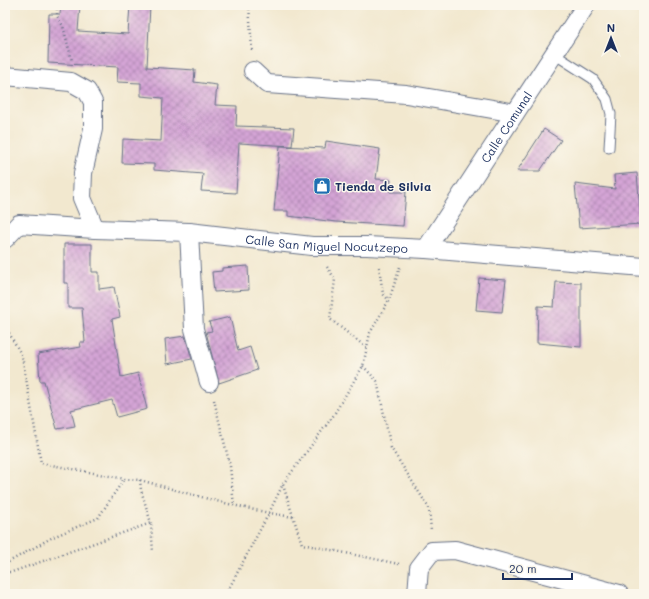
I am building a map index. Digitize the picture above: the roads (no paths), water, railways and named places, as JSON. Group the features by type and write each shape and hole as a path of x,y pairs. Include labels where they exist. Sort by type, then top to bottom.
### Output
{"street":[{"name":"Calle Comunal","path":"426,249 586,5"},
{"path":"253,71 267,84 406,94 515,113"},
{"path":"5,76 71,82 82,88 93,102 93,129 83,173 82,198 95,229"},
{"name":"Calle San Miguel Nocutzepo","path":"8,236 19,224 95,229 188,232 312,246 366,246 426,249 644,267"},
{"path":"188,232 194,329 209,382"},
{"path":"417,594 419,568 432,551 455,550 619,594"}],"lane":[{"path":"554,54 593,79 607,100 611,114 609,148"}],"place":[{"name":"Tienda de Silvia","path":"322,186"}]}
